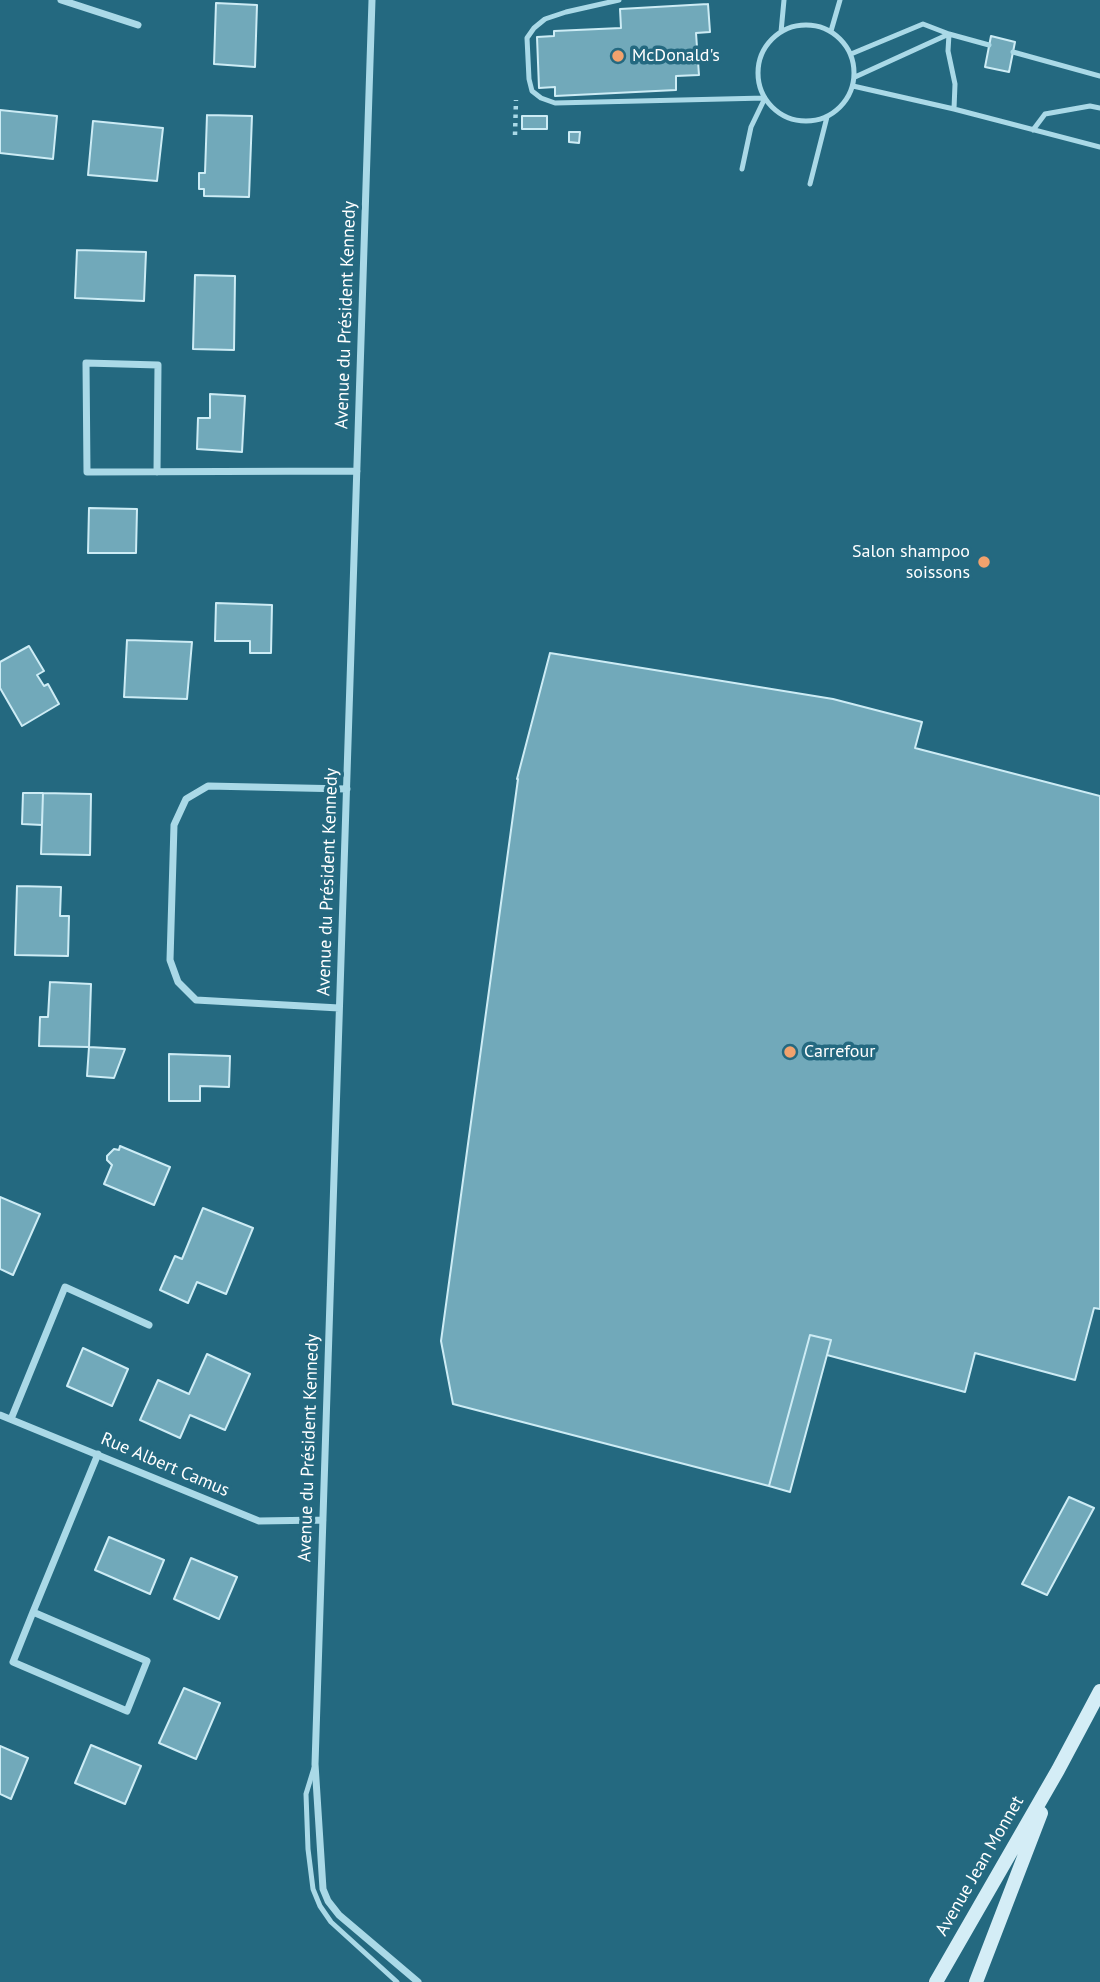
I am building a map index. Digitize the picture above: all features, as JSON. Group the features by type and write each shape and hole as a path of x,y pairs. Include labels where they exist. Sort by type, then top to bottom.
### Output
{"main road":[{"name":"Avenue Jean Monnet","path":"936,1982 1058,1770 1100,1691"},
{"name":"Avenue Jean Monnet","path":"976,1982 1058,1770"}],"street":[{"path":"61,0 138,25"},
{"name":"Avenue du Président Kennedy","path":"372,0 315,1765 323,1889 328,1901 339,1915 418,1982"},
{"path":"157,472 158,365 86,363 87,472 157,472 357,471"},
{"path":"339,1009 196,1000 178,982 170,960 174,825 186,799 208,786 346,789"},
{"path":"11,1419 65,1287 149,1325"},
{"name":"Rue Albert Camus","path":"0,1415 259,1521 323,1520"},
{"path":"33,1612 147,1661 127,1712 13,1662 33,1612 98,1454"}],"lane":[{"path":"619,0 566,12 545,19 534,28 527,38 532,91 555,103 765,98"},
{"path":"781,32 784,0"},
{"path":"831,31 840,0"},
{"path":"851,54 923,24 989,46"},
{"path":"793,26 819,26 831,31 843,41 851,54 855,77 853,86 848,99 827,117 799,121 774,109 765,98 759,85 758,69 762,54 781,32 793,26"},
{"path":"855,77 949,34"},
{"path":"949,34 948,51 955,84 954,109"},
{"path":"1013,52 1100,76"},
{"path":"853,86 1100,147"},
{"path":"742,169 751,127 765,98"},
{"path":"1033,130 1045,114 1090,106 1100,108"},
{"path":"810,184 827,117"},
{"name":"Avenue du Président Kennedy","path":"315,1765 306,1794 313,1889 331,1922 397,1982"}],"building":[{"path":"216,3 257,5 255,67 214,64"},
{"name":"McDonald's","path":"708,4 710,32 696,33 699,75 676,76 676,90 555,96 555,87 539,88 537,37 554,36 554,31 621,28 620,9"},
{"path":"991,36 1015,42 1009,72 985,67"},
{"path":"0,110 57,116 53,159 0,153"},
{"path":"207,115 252,116 249,197 204,196 204,189 199,189 199,173 205,173"},
{"path":"522,116 547,116 547,129 522,129"},
{"path":"93,121 163,128 157,181 88,175"},
{"path":"569,132 580,132 579,143 569,142"},
{"path":"77,250 146,252 144,301 75,298"},
{"path":"195,275 235,276 234,350 193,349"},
{"path":"210,394 245,396 242,452 197,449 198,418 210,418"},
{"path":"89,508 137,509 136,553 88,553"},
{"path":"216,603 272,605 271,653 250,653 250,641 215,641"},
{"path":"127,640 192,642 187,699 124,697"},
{"path":"29,646 44,671 37,675 44,686 48,684 59,704 22,726 0,688 0,662"},
{"name":"Carrefour","path":"550,653 833,699 922,722 915,748 1100,796 1100,1309 1094,1308 1075,1380 975,1353 965,1392 827,1355 831,1340 810,1335 769,1486 453,1404 441,1341 517,779"},
{"path":"23,793 43,793 42,825 22,824"},
{"path":"43,793 91,794 90,855 41,854"},
{"path":"17,886 61,887 60,916 69,916 68,956 15,955"},
{"path":"50,982 91,984 89,1047 39,1046 40,1017 48,1017"},
{"path":"89,1047 125,1049 114,1078 87,1076"},
{"path":"169,1054 230,1056 229,1087 200,1086 200,1101 169,1101"},
{"path":"120,1146 170,1167 154,1205 104,1184 112,1165 107,1156 114,1149 119,1150"},
{"path":"0,1197 40,1214 13,1275 0,1269"},
{"path":"203,1208 253,1228 226,1294 197,1282 188,1303 160,1290 175,1256 182,1259"},
{"path":"810,1335 831,1340 790,1492 769,1486"},
{"path":"83,1348 128,1369 112,1406 67,1386"},
{"path":"207,1354 250,1374 225,1430 190,1415 180,1438 140,1420 158,1380 189,1394"},
{"path":"1069,1497 1094,1508 1047,1595 1022,1584"},
{"path":"109,1537 164,1560 150,1594 95,1570"},
{"path":"191,1558 237,1577 219,1619 174,1599"},
{"path":"184,1688 220,1703 196,1759 159,1743"},
{"path":"91,1745 141,1766 125,1804 75,1783"},
{"path":"0,1746 28,1758 11,1799 0,1794"}],"place":[{"name":"McDonald's","path":"618,56"},
{"name":"Salon shampoo soissons","path":"984,562"},
{"name":"Carrefour","path":"790,1052"}]}
